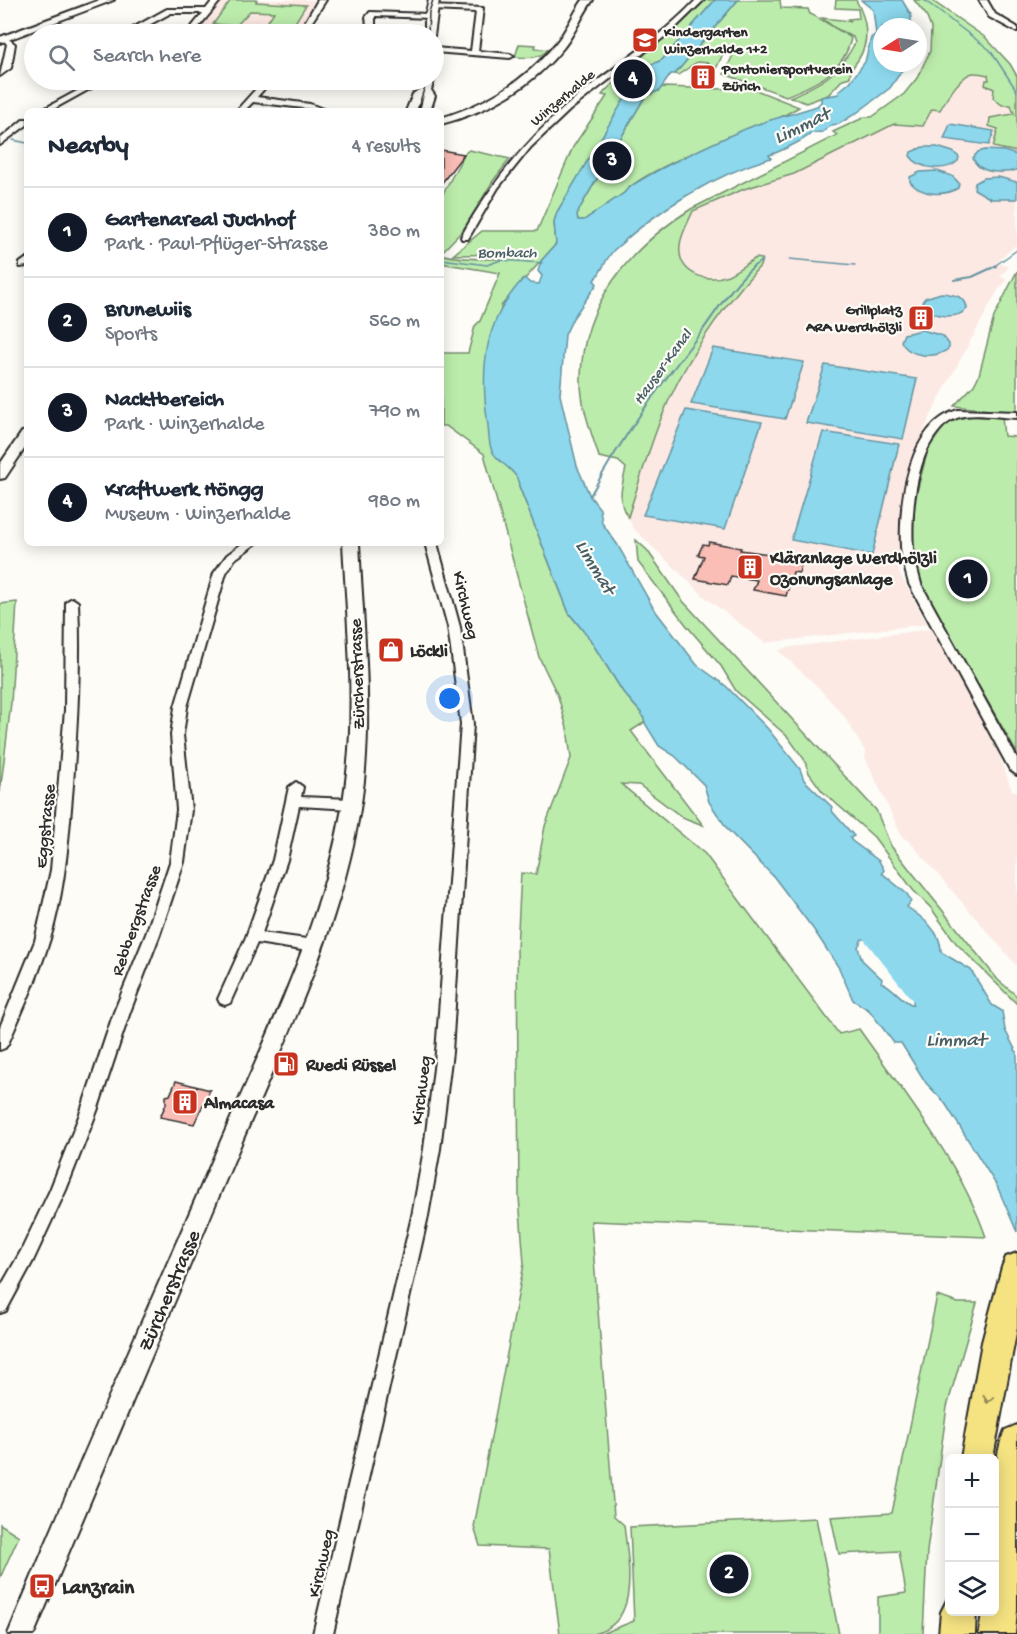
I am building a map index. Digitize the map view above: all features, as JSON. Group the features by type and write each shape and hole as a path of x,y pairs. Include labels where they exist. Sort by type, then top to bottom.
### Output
{"highway":[{"path":"978,1454 999,1342 1017,1267"},
{"path":"997,1634 1017,1441"},
{"path":"957,1634 959,1616"}],"main road":[{"path":"45,24 109,0"},
{"path":"444,121 503,94 532,75 562,42 588,0"},
{"path":"430,24 432,8"},
{"path":"3,40 24,32"},
{"path":"412,108 422,90"},
{"path":"426,108 430,96 428,90"},
{"path":"0,475 24,439"},
{"name":"Zürcherstrasse","path":"21,1634 314,946 340,862 351,804 359,732 351,546"}],"street":[{"path":"197,24 217,0"},
{"path":"307,24 322,0"},
{"name":"Winzerhalde","path":"465,237 510,166 543,129 584,95 652,45 690,12 700,0"},
{"path":"983,0 992,15 1017,30"},
{"path":"370,24 370,17 373,14 432,8 480,9 474,53"},
{"path":"145,24 170,11 207,11"},
{"path":"0,74 7,68 11,44 3,40"},
{"path":"444,51 510,56"},
{"path":"50,108 83,90"},
{"path":"243,108 259,90"},
{"path":"251,99 316,108"},
{"path":"0,142 24,123"},
{"path":"1017,415 958,413 950,415 938,424 922,449 910,494 907,525 907,550 915,584 1017,770"},
{"name":"Rebbergstrasse","path":"0,1305 27,1256 58,1190 89,1111 122,1012 153,934 177,862 182,836 183,790 177,735 181,707 220,573 231,557 247,546"},
{"name":"Kirchweg","path":"323,1634 417,1228 432,1149 444,1052 467,724 454,627 432,546"},
{"name":"Eggstrasse","path":"0,1044 35,965 47,926 59,868 73,698 75,652 72,602"},
{"path":"225,999 253,937 280,860 294,794 351,804"},
{"path":"253,937 314,946"}],"shaded area":[{"path":"222,0 318,0 302,24 204,24"},
{"path":"973,73 988,75 995,89 1014,109 1014,114 991,127 998,129 994,147 1017,152 1017,244 997,262 1009,267 1000,276 1007,280 998,290 938,401 918,443 900,501 901,562 899,572 927,624 765,643 706,598 633,528 628,517 660,420 699,343 713,322 760,266 756,258 726,275 705,278 689,273 682,264 680,245 693,211 744,189 794,174 894,124 905,126 932,109 941,110 947,97 963,78"},
{"path":"931,629 935,631 997,743 996,746 1012,791 1017,791 1017,966 909,841 902,837 865,757 866,753 844,716 818,687 779,651 784,648"}],"green space":[{"path":"231,0 306,5 294,24 266,24 274,12 250,11 238,24 213,24"},
{"path":"701,0 715,0 662,60 644,67 637,77 630,76 628,81 634,82 630,91 557,212 554,222 556,244 501,306 492,450 518,478 519,486 569,613 589,638 623,692 642,714 645,722 631,731 703,825 682,817 639,785 621,784 705,854 839,1034 859,1029 946,1155 962,1182 986,1237 591,1221 614,1516 624,1525 628,1556 628,1589 619,1618 609,1628 593,1634 560,1634 549,1549 480,1546 474,1527 524,1264 519,1197 517,949 521,873 536,874 545,826 571,758 567,728 558,696 539,657 484,454 444,426 444,353 468,353 475,326 480,321 500,273 444,264 444,255 481,259 513,257 519,254 453,255 482,231 537,231 573,147 607,96 602,95"},
{"path":"738,0 780,0 781,8 808,9 810,14 851,38 842,60 818,81 786,96 724,74 734,53 724,52 714,73 706,72 709,63 697,62 678,75 675,74"},
{"path":"836,0 856,0 860,8 866,30 862,52 851,70 850,77 843,79 828,95 806,103 790,97 828,77 842,63 855,43 853,37 822,18 851,21 848,19 859,18 858,9 835,8"},
{"path":"914,0 931,0 986,38 1010,64 1017,76 1017,152 993,147 998,129 989,126 990,118 1014,114 1011,105 1002,105 993,98 994,89 985,85 986,80 989,80 988,75 974,73 960,81 940,110 932,109 923,126 894,124 794,174 744,189 693,211 683,232 680,255 683,263 694,274 710,278 719,277 728,275 756,258 762,259 760,266 716,320 679,379 656,433 628,517 621,499 626,468 618,461 599,457 582,398 581,377 584,350 590,325 600,301 630,259 669,224 691,209 837,135 833,132 865,117 872,117 904,94 920,72 927,72 931,28 926,15"},
{"path":"519,44 536,45 535,48 548,50 529,58 515,57"},
{"path":"662,87 756,90 799,107 774,121 761,123 666,166 633,185 584,220 578,220 577,215 581,206 643,100"},
{"path":"469,150 510,159 493,181 463,230 444,250 444,192 465,153"},
{"path":"1017,271 1017,413 954,406 974,385 979,375 994,317"},
{"path":"977,415 1002,417 1004,436 1017,437 1017,753 923,588 913,553 914,503 928,449 946,424"},
{"path":"636,540 647,550 682,600 876,810 891,846 998,980 1017,996 1017,1004 956,943 874,837 822,791 809,773 804,759 788,737 736,691 721,666 638,562"},
{"path":"17,602 11,703 0,793 0,604"},
{"path":"937,1296 958,1303 977,1303 947,1407 927,1551 923,1634 878,1634 878,1597 906,1593 899,1551 839,1554 831,1517 892,1513"},
{"path":"816,1518 839,1634 601,1634 634,1621 630,1527"},
{"path":"0,1524 19,1536 0,1578"}],"water":[{"name":"Limmat","path":"715,0 738,0 675,74 671,74 659,91 647,94 581,206 577,215 578,220 584,220 646,177 688,155 761,123 817,106 821,102 821,97 839,94 839,91 850,82 865,62 873,36 873,72 901,72 890,88 839,124 831,125 823,132 811,133 785,149 769,155 771,158 729,174 688,195 649,221 614,250 594,280 597,284 573,318 565,335 560,395 577,466 590,496 600,509 602,523 617,544 654,609 697,665 726,686 768,729 800,769 804,780 832,807 831,810 854,836 850,838 852,841 879,861 884,870 882,873 907,894 911,901 907,907 925,920 935,932 941,952 971,970 992,1005 1002,1011 1005,1030 1017,1053 1017,1232 997,1186 945,1103 926,1083 901,1043 894,1043 869,1010 853,1000 839,968 814,930 774,877 728,830 709,802 704,785 675,756 659,746 642,714 623,692 589,638 569,613 518,480 512,471 495,456 491,448 484,380 485,361 493,326 511,294 524,278 530,283 539,284 542,276 538,271 541,261 556,244 554,222 557,212 642,69 662,60","holes":["862,939 881,946 898,963 904,974 913,1005 881,982 882,979 862,960 858,947"]},
{"name":"Limmat","path":"861,0 902,0 911,18 874,18 873,10"},
{"path":"950,124 994,131 989,145 944,139"},
{"path":"923,147 937,147 953,152 959,157 958,161 947,167 933,168 914,161 910,156 911,152"},
{"path":"1004,151 1017,155 1017,170 992,172 980,167 973,158 978,152"},
{"path":"937,171 952,176 959,183 958,188 946,193 933,193 920,190 910,182 910,177 920,172"},
{"path":"998,177 1017,182 1017,199 991,199 974,189 975,183 984,178"},
{"path":"941,293 962,298 967,309 956,315 943,316 925,307 922,302 925,298"},
{"path":"922,330 943,336 949,348 944,352 930,355 910,351 901,341 904,334"},
{"path":"713,348 804,362 785,419 691,404"},
{"path":"825,365 917,379 903,439 806,423"},
{"path":"686,410 762,422 725,529 643,515"},
{"path":"823,432 899,444 872,555 791,540"}],"building":[{"path":"444,151 464,154 444,180"},
{"name":"Kläranlage Werdhölzli Ozonungsanlage","path":"709,542 741,548 740,550 798,558 797,561 802,562 799,573 793,572 786,596 753,590 757,580 731,576 728,585 695,579 704,556 698,555 703,544 708,545"},
{"name":"Almacasa","path":"176,1081 210,1090 194,1124 160,1117 166,1104 166,1096 170,1095"}],"waterway":[{"path":"924,0 990,50 1017,91"},
{"name":"Bombach","path":"13,140 24,142"},
{"name":"Hauser-Kanal","path":"993,267 1017,250"},
{"name":"Bombach","path":"444,259 487,265 501,260 542,263"},
{"name":"Hauser-Kanal","path":"789,259 855,265"},
{"name":"Hauser-Kanal","path":"752,267 763,260"},
{"name":"Hauser-Kanal","path":"590,496 615,453 657,391 733,289 754,266"},
{"name":"Hauser-Kanal","path":"954,280 972,277 996,266"},
{"name":"Limmat","path":"866,927 921,995"}],"tram line":[{"path":"428,24 433,0"},
{"path":"418,108 424,90"}],"place":[{"name":"Kindergarten Winzerhalde 1+2","path":"645,40"},
{"name":"Pontoniersportverein Zürich","path":"703,77"},
{"name":"Kraftwerk Höngg","path":"633,79"},
{"name":"Nacktbereich","path":"612,161"},
{"name":"Grillplatz ARA Werdhölzli","path":"921,318"},
{"name":"Kläranlage Werdhölzli Ozonungsanlage","path":"750,567"},
{"name":"Gartenareal Juchhof","path":"968,579"},
{"name":"Löckli","path":"391,650"},
{"name":"Ruedi Rüssel","path":"286,1064"},
{"name":"Almacasa","path":"185,1102"},
{"name":"Brunewiis","path":"729,1574"},
{"name":"Lanzrain","path":"42,1586"}]}
